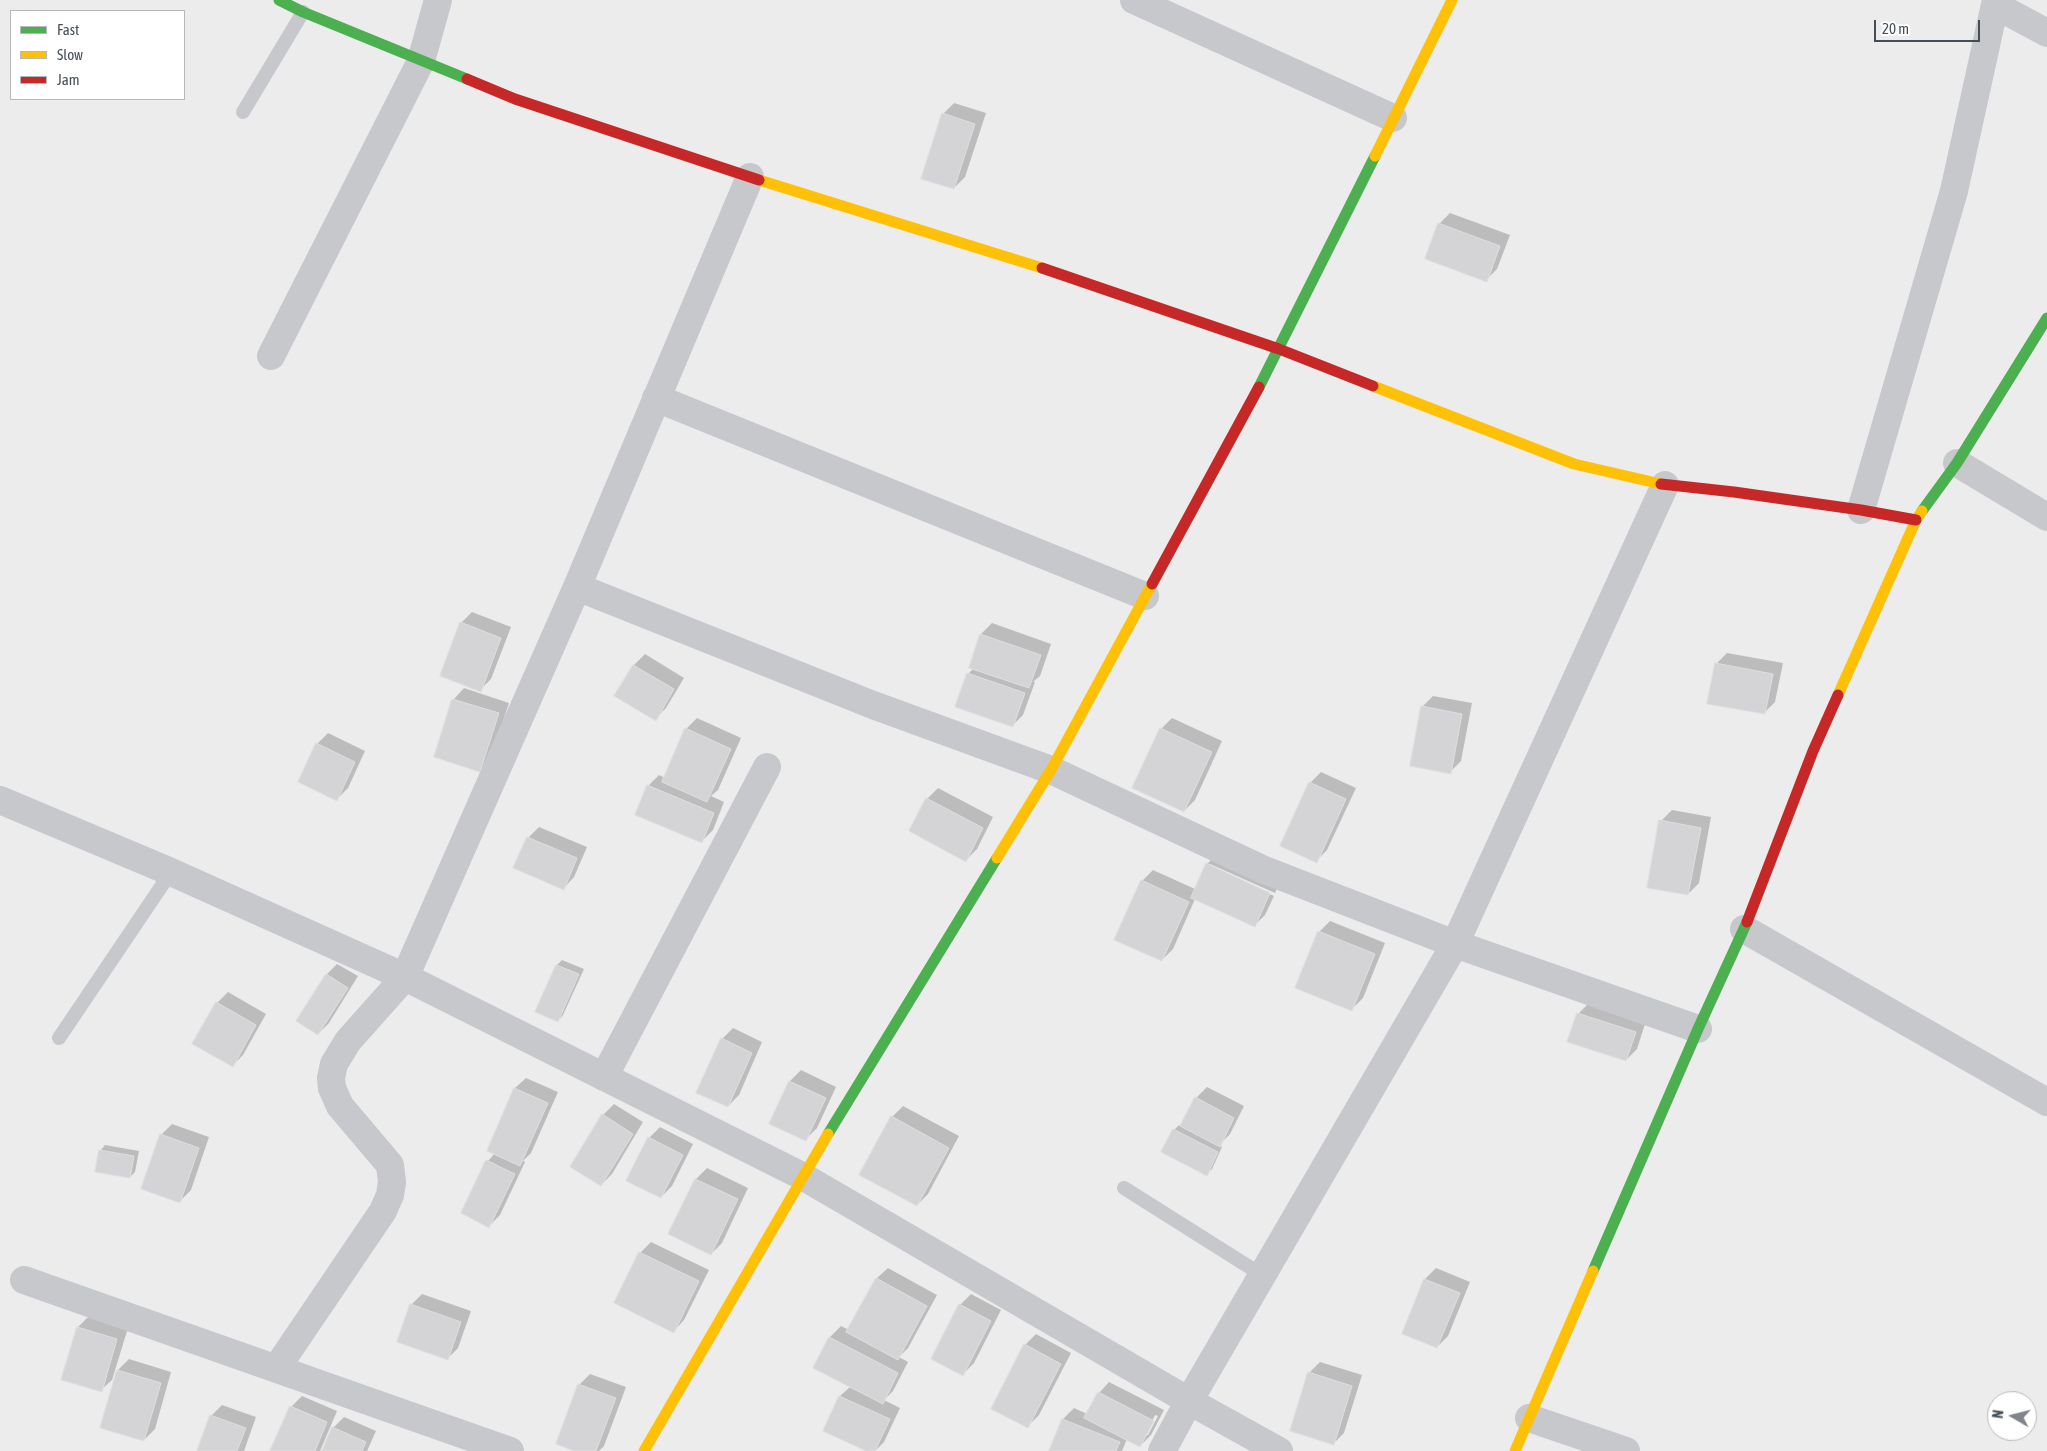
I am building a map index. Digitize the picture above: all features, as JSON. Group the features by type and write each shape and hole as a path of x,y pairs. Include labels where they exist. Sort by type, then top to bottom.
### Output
{"street":[{"path":"279,0 303,12 515,99 750,177 995,252 1279,349 1574,464 1665,485 1734,492 1861,510 1916,520"},
{"path":"271,356 421,61 438,0"},
{"path":"1134,0 1393,118"},
{"path":"644,1451 802,1176 1051,770 1279,349 1452,0"},
{"path":"1861,510 1954,192 1995,2 2047,33"},
{"path":"276,1369 383,1211 390,1195 392,1182 390,1165 340,1106 332,1088 331,1078 334,1064 348,1041 406,977 577,586 750,177"},
{"path":"1515,1451 1698,1029 1744,929 1813,751 1916,520 1957,463 2047,318"},
{"path":"656,398 1145,596"},
{"path":"1957,463 2047,516"},
{"path":"1162,1451 1262,1275 1456,944 1665,485"},
{"path":"577,586 874,705 1051,770 1262,869 1456,944 1698,1029"},
{"path":"604,1077 767,767"},
{"path":"0,800 171,872 406,977 802,1176 1189,1401 1279,1451"},
{"path":"1744,929 2047,1102"},
{"path":"24,1280 510,1451"},
{"path":"1529,1418 1626,1451"}],"lane":[{"path":"244,112 303,12"},
{"path":"59,1038 171,872"},
{"path":"1124,1188 1262,1275"}],"building":[{"path":"942,113 975,124 954,189 921,179"},
{"path":"1438,223 1500,246 1487,282 1425,259"},
{"path":"460,622 501,638 481,692 440,676"},
{"path":"980,634 1041,655 1029,688 969,668"},
{"path":"1715,663 1773,674 1765,714 1707,704"},
{"path":"633,665 674,689 656,721 614,696"},
{"path":"967,673 1025,693 1013,727 955,707"},
{"path":"452,699 499,713 480,772 434,757"},
{"path":"1421,706 1462,714 1451,774 1410,766"},
{"path":"685,728 731,749 707,802 662,782"},
{"path":"1160,728 1212,752 1184,812 1132,788"},
{"path":"316,743 355,762 337,801 298,782"},
{"path":"1309,782 1346,799 1317,863 1280,846"},
{"path":"647,785 714,813 702,843 635,815"},
{"path":"926,798 983,828 966,862 909,831"},
{"path":"1659,820 1701,828 1688,895 1647,888"},
{"path":"527,837 577,858 564,890 513,868"},
{"path":"1206,863 1270,893 1255,927 1191,898"},
{"path":"1141,880 1189,902 1162,961 1114,940"},
{"path":"1318,931 1375,954 1352,1011 1295,988"},
{"path":"556,965 579,974 558,1022 535,1012"},
{"path":"326,974 348,988 318,1035 296,1021"},
{"path":"216,1002 256,1025 233,1067 192,1044"},
{"path":"1577,1013 1636,1032 1626,1061 1567,1042"},
{"path":"721,1038 752,1053 728,1107 696,1093"},
{"path":"789,1081 826,1098 806,1141 769,1124"},
{"path":"514,1088 548,1103 520,1166 487,1151"},
{"path":"1195,1097 1234,1118 1220,1147 1180,1126"},
{"path":"602,1114 633,1134 601,1186 570,1167"},
{"path":"891,1116 949,1148 917,1206 859,1175"},
{"path":"1173,1129 1218,1152 1207,1176 1161,1152"},
{"path":"160,1134 199,1148 180,1203 141,1189"},
{"path":"648,1137 683,1155 661,1198 626,1181"},
{"path":"99,1150 134,1156 130,1178 95,1172"},
{"path":"486,1160 515,1174 489,1228 461,1213"},
{"path":"695,1179 738,1199 711,1255 668,1234"},
{"path":"639,1252 699,1281 674,1333 614,1303"},
{"path":"876,1278 927,1306 898,1360 846,1332"},
{"path":"1424,1279 1460,1293 1437,1348 1402,1334"},
{"path":"410,1304 461,1322 448,1360 397,1342"},
{"path":"959,1304 991,1321 963,1376 931,1359"},
{"path":"77,1327 117,1339 102,1392 61,1380"},
{"path":"829,1337 898,1373 883,1404 813,1368"},
{"path":"1024,1344 1061,1364 1028,1428 991,1409"},
{"path":"117,1370 161,1383 144,1441 100,1428"},
{"path":"1308,1372 1352,1386 1334,1445 1290,1431"},
{"path":"578,1384 616,1398 596,1451 574,1451 556,1444"},
{"path":"1098,1392 1154,1421 1140,1447 1084,1418"},
{"path":"839,1396 890,1419 875,1451 866,1451 823,1431"},
{"path":"290,1406 327,1422 315,1451 270,1451"},
{"path":"210,1415 246,1428 237,1451 197,1451"},
{"path":"1062,1419 1120,1442 1116,1451 1049,1451"},
{"path":"332,1427 366,1442 362,1451 322,1451"}],"traffic: fast":[{"path":"279,0 303,12 467,79"},
{"path":"1259,387 1375,156"},
{"path":"1922,511 1957,463 2047,318"},
{"path":"828,1134 997,858"},
{"path":"1593,1271 1698,1029 1747,922"}],"traffic: slow":[{"path":"1375,156 1452,0"},
{"path":"759,180 1042,268"},
{"path":"1373,386 1574,464 1661,484"},
{"path":"1838,695 1916,520 1922,511"},
{"path":"997,858 1051,770 1152,584"},
{"path":"644,1451 828,1134"},
{"path":"1515,1451 1593,1271"}],"traffic: jam":[{"path":"467,79 515,99 759,180"},
{"path":"1042,268 1279,349 1373,386"},
{"path":"1152,584 1259,387"},
{"path":"1661,484 1734,492 1861,510 1916,520"},
{"path":"1747,922 1813,751 1838,695"}]}
